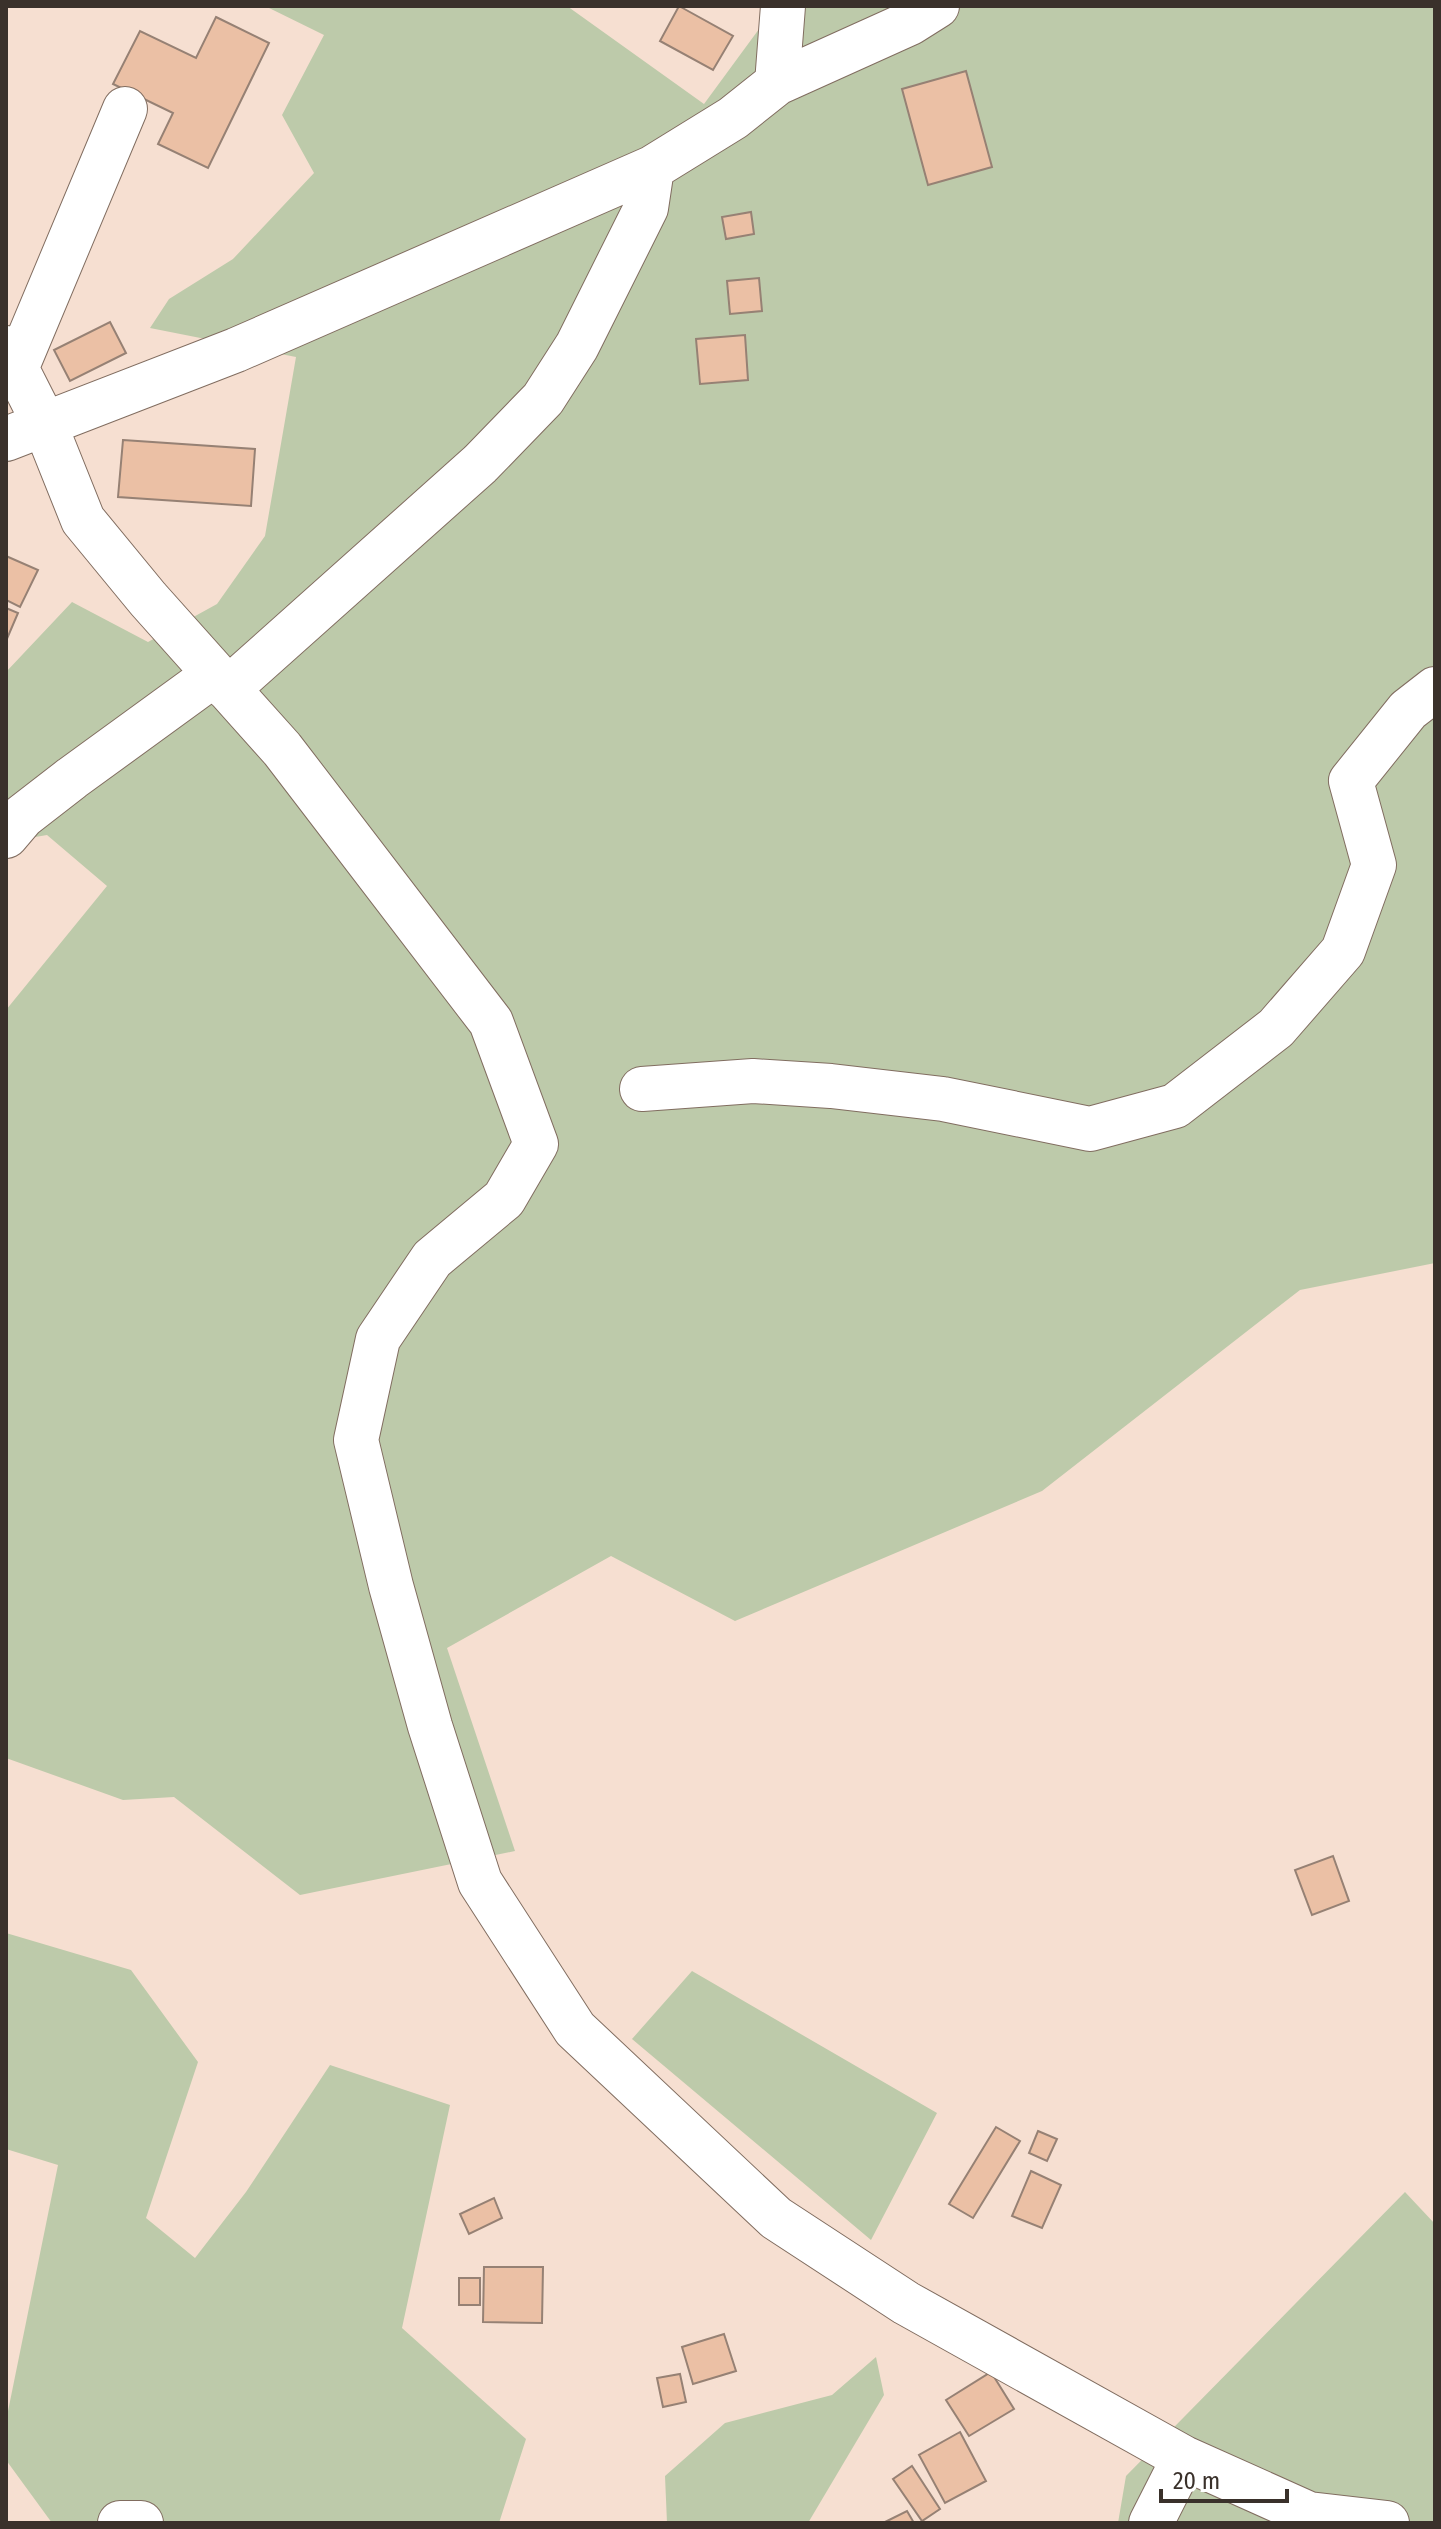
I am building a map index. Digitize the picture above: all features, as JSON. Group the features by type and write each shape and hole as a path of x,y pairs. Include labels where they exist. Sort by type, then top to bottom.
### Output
{"street":[{"path":"777,83 783,6"},
{"path":"26,432 236,350 652,168 733,118 777,83 910,23 937,6"},
{"path":"125,109 11,358 26,432 83,520 282,749 491,1022 536,1144 504,1199 432,1259 378,1339 356,1440 422,1698 480,1882 575,2029 776,2218 906,2303 1184,2458 1309,2514 1387,2523"},
{"path":"6,836 23,816 72,778 222,681 480,464 543,399 577,346 646,208 652,168"},
{"path":"642,1089 753,1081 831,1086 943,1099 1090,1129 1175,1106 1276,1028 1343,951 1374,865 1351,781 1408,710 1435,689"},
{"path":"1151,2523 1184,2458"},
{"path":"120,2523 141,2523"}],"green space":[{"path":"265,6 567,6 704,104 776,6 1435,6 1435,1263 1300,1290 1042,1491 735,1621 611,1556 447,1648 515,1851 300,1895 174,1797 123,1800 6,1758 6,1010 107,886 47,835 6,842 6,672 72,602 148,642 217,604 265,536 296,357 150,328 169,299 233,259 314,173 282,115 324,35"},
{"path":"6,1933 131,1970 198,2062 146,2218 195,2258 246,2192 330,2065 450,2105 402,2328 526,2439 499,2523 52,2523 6,2460 6,2421 58,2165 6,2149"},
{"path":"692,1971 937,2113 871,2240 632,2039"},
{"path":"1405,2192 1435,2224 1435,2523 1118,2523 1126,2476"},
{"path":"876,2357 884,2395 808,2523 667,2523 665,2476 725,2423 832,2395"}],"building":[{"path":"679,6 733,36 713,70 660,41"},
{"path":"216,17 269,43 208,168 158,144 173,113 113,84 140,31 196,58"},
{"path":"966,71 992,167 928,185 902,89"},
{"path":"751,212 754,234 726,239 722,217"},
{"path":"759,278 762,311 730,314 727,281"},
{"path":"110,322 126,353 70,381 54,350"},
{"path":"745,335 748,380 700,384 696,339"},
{"path":"123,440 255,449 251,506 118,497"},
{"path":"6,556 38,570 20,607 6,600"},
{"path":"6,608 18,613 6,641"},
{"path":"1333,1856 1349,1901 1312,1915 1295,1870"},
{"path":"996,2127 1020,2141 973,2218 949,2204"},
{"path":"1038,2131 1057,2139 1047,2161 1029,2153"},
{"path":"1031,2171 1061,2185 1042,2228 1012,2216"},
{"path":"494,2198 502,2218 469,2234 460,2214"},
{"path":"484,2267 543,2267 542,2323 483,2322"},
{"path":"459,2278 480,2278 480,2305 459,2305"},
{"path":"724,2334 736,2371 693,2384 682,2347"},
{"path":"991,2372 1014,2409 969,2436 946,2400"},
{"path":"680,2374 686,2402 663,2407 657,2378"},
{"path":"960,2432 986,2481 945,2503 919,2455"},
{"path":"912,2466 940,2509 922,2521 893,2479"},
{"path":"907,2511 914,2523 883,2523"}]}
